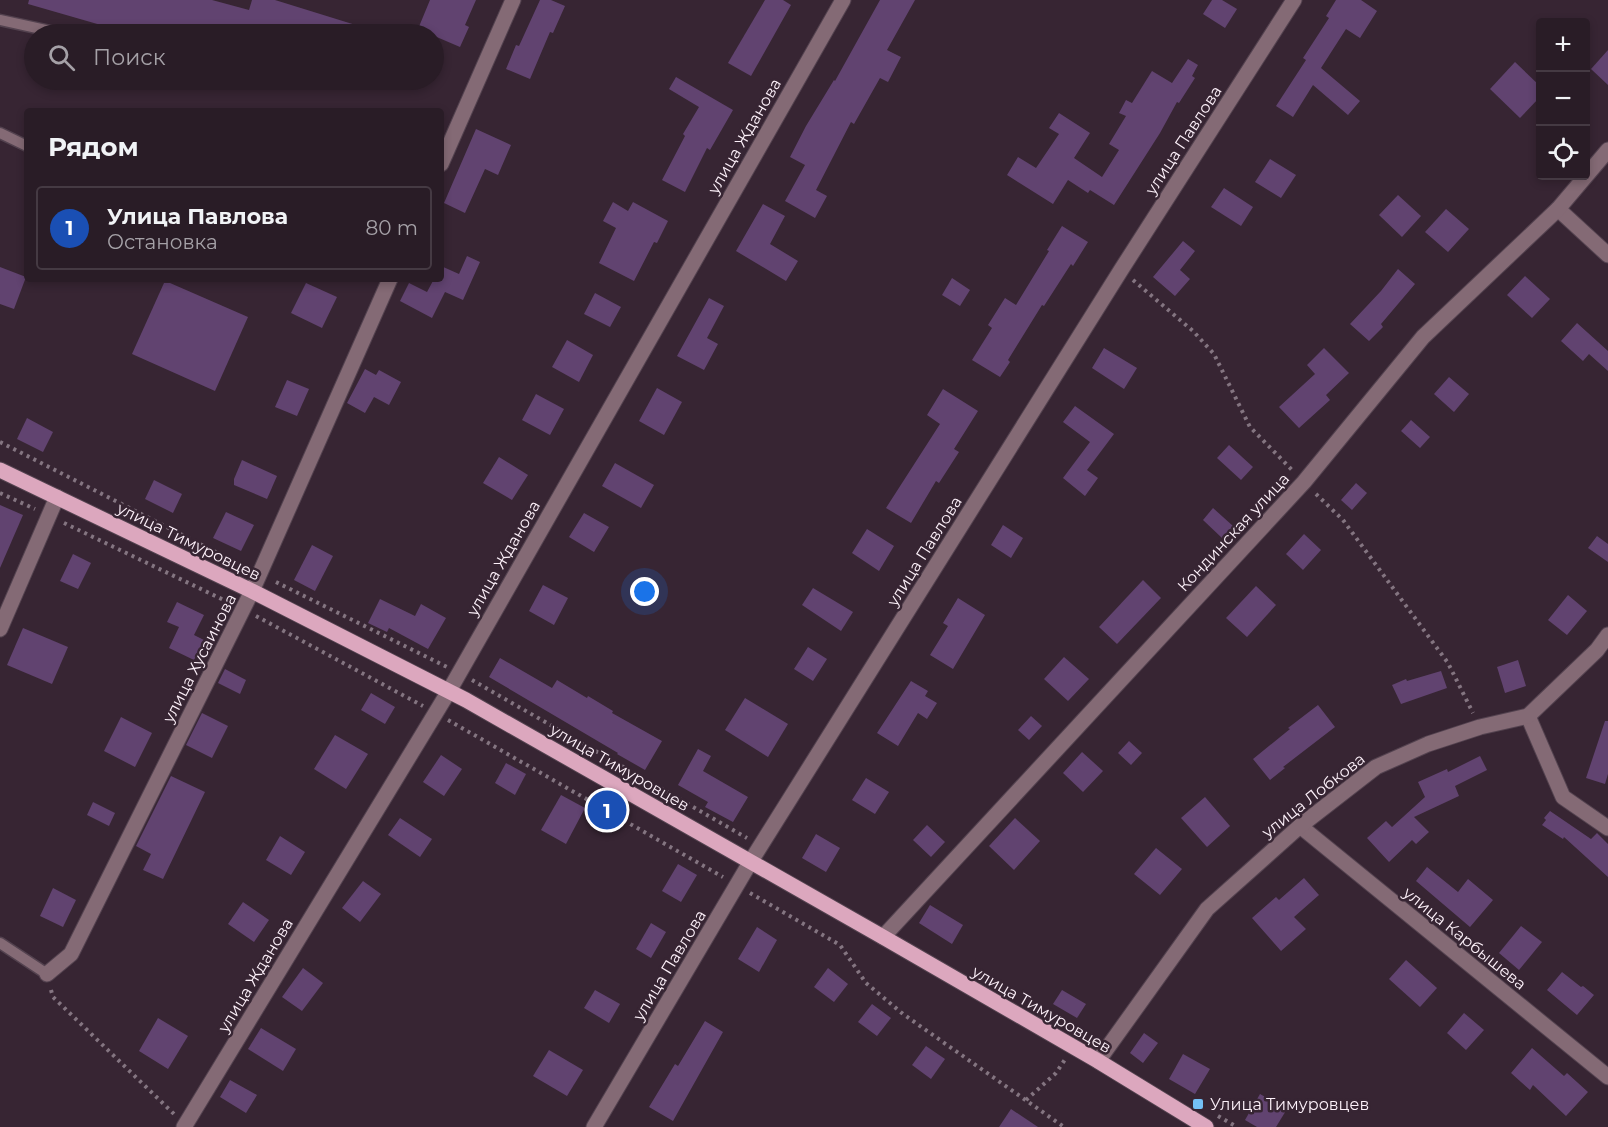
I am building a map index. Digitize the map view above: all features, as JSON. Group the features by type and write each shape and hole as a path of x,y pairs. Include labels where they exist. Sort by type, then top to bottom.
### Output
{"main road":[{"name":"улица Тимуровцев","path":"0,470 252,591 449,691 883,937 1098,1061 1206,1127"}],"street":[{"path":"444,157 513,0"},
{"name":"улица Жданова","path":"186,1126 449,691 843,0"},
{"name":"улица Павлова","path":"594,1127 751,861 1121,270 1294,0"},
{"name":"Кондинская улица","path":"883,937 1304,482 1423,337 1558,209 1608,150"},
{"path":"1558,209 1608,255"},
{"name":"улица Хусаинова","path":"47,974 71,954 244,609 389,282"},
{"path":"0,629 57,497"},
{"path":"1608,635 1597,650 1528,716 1563,798 1608,828"},
{"name":"улица Лобкова","path":"1098,1061 1207,909 1300,826 1376,767 1428,744 1480,727 1528,716"},
{"name":"улица Карбышева","path":"1300,826 1608,1077"}],"lane":[{"path":"0,20 24,25"},
{"path":"0,133 24,145"},
{"path":"0,943 47,974"}],"path":[{"path":"0,493 244,609 436,712 840,945 866,983 903,1014 1064,1127"},
{"path":"47,974 53,997 186,1126"},
{"path":"1026,1100 1056,1073 1073,1047"}],"building":[{"path":"29,0 212,0 249,10 252,0 275,0 352,24 97,24 28,4"},
{"path":"430,0 476,0 465,25 469,27 460,47 444,40 444,24 420,24"},
{"path":"540,0 551,0 565,6 553,33 550,32 530,79 506,69"},
{"path":"765,0 783,0 791,5 751,76 728,63"},
{"path":"880,0 915,0 887,50 901,57 888,82 880,78 854,124 851,122 816,190 827,196 815,218 785,201 805,165 790,157"},
{"path":"1212,0 1222,0 1237,9 1225,28 1203,14"},
{"path":"1336,0 1361,0 1377,11 1360,38 1346,29 1321,68 1360,101 1348,115 1313,85 1293,117 1276,106 1306,60 1303,58 1329,18 1326,16"},
{"path":"1608,50 1608,85 1591,69"},
{"path":"1188,59 1198,65 1192,76 1195,78 1179,103 1177,102 1114,205 1090,190 1088,193 1068,180 1053,204 1007,175 1018,157 1036,168 1059,134 1049,128 1059,113 1090,133 1074,158 1102,177 1119,150 1109,144 1126,116 1119,113 1126,100 1132,103 1152,71 1172,83"},
{"path":"1515,62 1536,82 1536,101 1520,118 1490,89"},
{"path":"676,77 733,110 710,150 707,148 685,192 662,180 685,136 683,134 699,107 669,89"},
{"path":"476,129 511,145 498,175 485,169 465,213 444,203"},
{"path":"1270,159 1296,175 1281,198 1255,182"},
{"path":"1224,188 1253,207 1241,226 1211,207"},
{"path":"1398,195 1421,216 1402,237 1379,215"},
{"path":"613,202 628,211 633,202 668,221 657,243 654,242 634,281 599,263 616,228 603,221"},
{"path":"763,204 785,216 770,244 798,261 786,281 736,251"},
{"path":"1446,209 1469,229 1448,252 1425,232"},
{"path":"1062,226 1088,242 1044,306 1042,305 1000,377 972,360 992,328 988,325 1005,298 1016,305"},
{"path":"1183,241 1195,251 1180,270 1190,279 1175,296 1153,277"},
{"path":"467,256 480,262 463,300 445,292 432,318 400,301 409,283 427,292 432,282 444,282 444,267 459,274"},
{"path":"0,267 24,276 24,282 14,309 0,304"},
{"path":"1398,269 1415,284 1381,324 1383,327 1369,341 1350,324"},
{"path":"1525,276 1550,299 1532,318 1507,295"},
{"path":"952,278 970,290 960,306 942,295"},
{"path":"164,283 170,283 248,317 215,391 132,354"},
{"path":"306,283 337,297 322,328 291,313"},
{"path":"595,293 621,307 610,327 584,314"},
{"path":"709,298 724,306 707,338 718,344 704,370 677,356"},
{"path":"1577,323 1608,351 1608,371 1589,354 1583,361 1561,341"},
{"path":"567,340 593,355 579,382 552,367"},
{"path":"1104,348 1137,368 1124,389 1092,368"},
{"path":"1324,348 1349,373 1326,395 1330,400 1299,428 1279,407 1315,374 1307,365"},
{"path":"365,369 376,375 379,370 401,382 389,405 374,397 365,413 347,403"},
{"path":"1449,377 1469,394 1454,412 1434,394"},
{"path":"287,380 309,389 297,416 275,407"},
{"path":"657,388 682,402 664,435 639,421"},
{"path":"943,389 978,411 954,449 959,452 939,483 936,481 911,523 886,508 940,424 927,415"},
{"path":"536,394 564,409 550,435 522,420"},
{"path":"1075,406 1114,434 1087,470 1098,478 1085,496 1063,478 1090,442 1063,422"},
{"path":"27,418 53,432 43,452 17,439"},
{"path":"1411,420 1430,437 1420,448 1401,431"},
{"path":"1229,445 1253,467 1241,480 1217,458"},
{"path":"499,457 528,475 512,500 483,483"},
{"path":"242,460 277,476 267,499 234,485 234,479"},
{"path":"615,463 654,485 641,508 602,486"},
{"path":"154,480 182,494 173,513 145,499"},
{"path":"1356,483 1367,493 1352,510 1341,500"},
{"path":"0,505 23,515 0,568"},
{"path":"1213,508 1233,526 1222,538 1203,520"},
{"path":"226,512 254,525 241,551 213,538"},
{"path":"584,513 609,527 594,552 569,537"},
{"path":"1003,525 1023,538 1011,558 991,545"},
{"path":"867,529 894,546 879,571 852,553"},
{"path":"1304,534 1321,550 1303,570 1286,554"},
{"path":"1597,536 1608,544 1608,562 1588,548"},
{"path":"312,545 333,556 315,591 294,580"},
{"path":"73,554 91,563 78,589 60,581"},
{"path":"1143,580 1161,598 1117,644 1099,627"},
{"path":"543,585 568,598 554,625 529,611"},
{"path":"1256,586 1276,605 1247,637 1226,618"},
{"path":"813,588 853,612 841,631 802,605"},
{"path":"1568,595 1587,611 1567,635 1548,620"},
{"path":"958,598 985,615 953,669 930,655 948,626 943,623"},
{"path":"380,599 415,616 421,604 446,618 428,649 389,628 387,632 368,623"},
{"path":"177,602 204,615 194,635 204,640 194,660 169,648 179,627 167,622"},
{"path":"23,628 68,647 52,684 7,665"},
{"path":"808,647 827,659 813,681 794,669"},
{"path":"1064,657 1089,679 1068,701 1044,679"},
{"path":"500,658 552,688 557,680 662,741 645,770 489,677"},
{"path":"1518,660 1526,686 1505,693 1497,667"},
{"path":"225,669 246,680 240,694 218,683"},
{"path":"1441,671 1447,688 1401,704 1392,685 1406,679 1407,681"},
{"path":"911,681 928,691 925,696 937,703 927,719 918,713 898,746 877,733"},
{"path":"371,693 395,707 385,724 361,710"},
{"path":"745,698 788,724 768,757 725,730"},
{"path":"1318,705 1335,727 1283,767 1285,768 1270,780 1253,759"},
{"path":"202,713 228,726 212,758 186,745"},
{"path":"1031,716 1042,726 1029,740 1018,730"},
{"path":"121,717 152,733 135,767 104,751"},
{"path":"1605,721 1608,721 1608,774 1605,784 1586,778"},
{"path":"335,735 368,754 346,789 314,769"},
{"path":"1129,741 1142,753 1131,765 1118,753"},
{"path":"698,749 711,756 703,771 748,797 733,822 705,807 708,802 678,785"},
{"path":"1082,752 1103,771 1083,792 1063,773"},
{"path":"441,755 462,769 444,796 423,782"},
{"path":"1480,756 1487,770 1455,786 1459,796 1414,817 1429,832 1416,844 1412,840 1389,862 1367,838 1386,821 1392,827 1425,797 1418,782 1447,769 1448,772"},
{"path":"506,763 526,774 515,795 495,783"},
{"path":"171,776 205,792 163,879 143,870 151,854 136,846"},
{"path":"866,778 889,792 875,814 852,800"},
{"path":"561,795 585,808 566,844 541,830"},
{"path":"1205,797 1230,826 1207,847 1181,818"},
{"path":"93,802 115,813 109,826 87,815"},
{"path":"1550,811 1591,839 1597,833 1608,844 1608,877 1564,837 1563,839 1542,825"},
{"path":"400,818 432,839 420,857 388,835"},
{"path":"1015,818 1040,841 1014,870 989,846"},
{"path":"927,825 945,842 931,857 913,840"},
{"path":"816,834 840,848 826,872 802,858"},
{"path":"280,836 305,852 291,875 266,860"},
{"path":"1156,848 1182,869 1160,895 1134,874"},
{"path":"678,864 697,875 681,902 662,891"},
{"path":"1427,867 1458,892 1468,879 1493,900 1470,927 1416,881"},
{"path":"1304,878 1319,895 1294,917 1306,929 1281,951 1252,918 1276,897 1279,900"},
{"path":"363,881 381,894 360,922 342,908"},
{"path":"53,888 76,900 63,927 40,916"},
{"path":"243,902 269,920 254,942 228,924"},
{"path":"930,905 963,925 952,944 919,923"},
{"path":"651,923 666,932 651,958 636,949"},
{"path":"1521,926 1542,942 1519,970 1499,953"},
{"path":"757,927 777,940 759,972 738,959"},
{"path":"1406,960 1437,988 1420,1007 1389,979"},
{"path":"303,968 323,983 302,1011 282,997"},
{"path":"828,968 848,984 834,1002 814,987"},
{"path":"1562,972 1594,995 1577,1015 1547,990"},
{"path":"595,990 620,1004 609,1023 584,1008"},
{"path":"1062,990 1086,1004 1077,1018 1053,1004"},
{"path":"872,1004 891,1018 877,1036 858,1022"},
{"path":"1464,1013 1484,1030 1466,1050 1447,1033"},
{"path":"158,1018 188,1036 168,1069 139,1051"},
{"path":"705,1021 723,1032 673,1121 649,1107 675,1064 678,1066"},
{"path":"261,1028 296,1049 283,1071 248,1049"},
{"path":"1144,1033 1158,1043 1143,1063 1130,1053"},
{"path":"926,1046 945,1059 931,1079 912,1065"},
{"path":"1532,1048 1564,1076 1567,1073 1588,1092 1566,1116 1533,1085 1530,1090 1511,1073"},
{"path":"549,1050 583,1070 567,1096 533,1076"},
{"path":"1183,1054 1210,1069 1195,1094 1169,1079"},
{"path":"230,1080 257,1095 246,1113 220,1097"},
{"path":"1260,1094 1287,1109 1276,1127 1257,1127 1245,1120"},
{"path":"1011,1109 1038,1127 999,1127"}],"place":[{"name":"Улица Павлова","path":"607,810"},
{"name":"Улица Тимуровцев","path":"1198,1104"}]}
